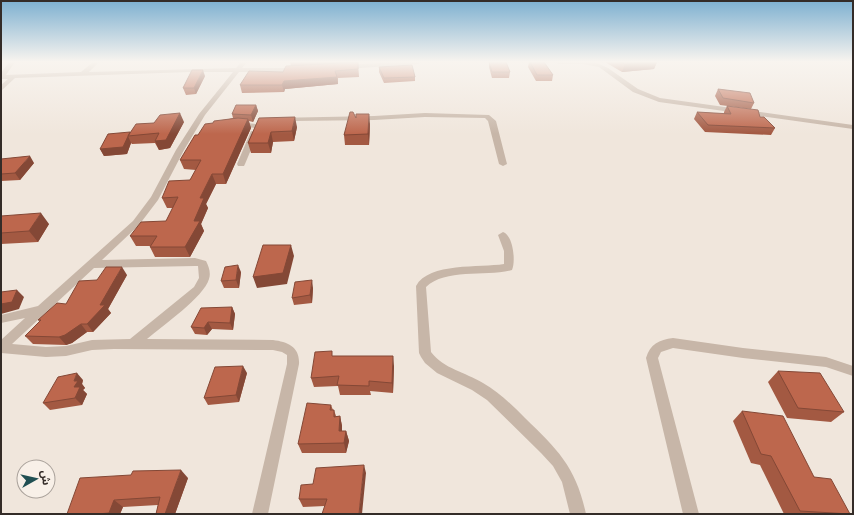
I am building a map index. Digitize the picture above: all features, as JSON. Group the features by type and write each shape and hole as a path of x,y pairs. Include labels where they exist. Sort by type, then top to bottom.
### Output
{"street":[{"path":"1,347 136,223 146,210 198,128 202,114 224,86"},
{"path":"628,86 634,91 659,100 853,127"},
{"path":"233,124 241,123 257,126 273,120 292,119 374,118 425,115 487,116 492,121 503,164"},
{"path":"241,164 257,126"},
{"path":"503,235 509,252 510,261 508,267 442,274 425,280 422,286 425,353 430,362 438,368 477,386 496,399 545,447 561,465 575,496 578,514"},
{"path":"93,264 121,265 195,262 202,264 205,269 204,280 198,290 133,344"},
{"path":"1,319 41,309"},
{"path":"691,514 652,358 653,352 657,348 662,344 673,343 743,353 826,362 853,371"},
{"path":"1,347 46,352 66,351 92,345 273,345 291,350 294,356 293,364 260,514"}],"building":[{"path":"184,86 195,86 194,88 183,88"},
{"path":"718,89 750,93 754,103 723,98"},
{"path":"236,105 256,105 251,115 232,114"},
{"path":"727,106 758,110 760,117 764,117 775,128 708,125 697,112 731,114"},
{"path":"350,112 353,112 356,118 356,114 369,114 368,134 344,135"},
{"path":"180,113 166,140 155,141 159,133 128,136 136,124 154,123 160,115"},
{"path":"295,117 292,131 271,132 268,143 248,143 259,118"},
{"path":"238,118 248,119 223,174 212,174 200,198 204,198 194,221 200,221 185,247 150,247 157,236 130,236 141,222 166,221 178,197 162,198 169,181 190,180 201,160 180,160 195,135 198,135 205,124 213,123 214,121"},
{"path":"130,132 123,147 100,149 108,134"},
{"path":"30,156 15,173 1,174 1,159"},
{"path":"41,213 29,231 1,233 1,216"},
{"path":"263,245 291,245 283,273 253,277"},
{"path":"238,265 236,280 221,281 225,267"},
{"path":"106,267 122,267 100,305 105,305 87,324 81,324 65,335 59,337 25,336 41,320 38,320 57,303 66,304 79,281 97,280"},
{"path":"312,280 310,295 292,298 295,282"},
{"path":"17,290 12,302 1,304 1,292"},
{"path":"232,307 230,323 208,322 204,328 191,327 201,308"},
{"path":"332,351 332,356 393,356 392,383 369,381 369,386 337,385 339,376 311,378 315,352"},
{"path":"243,366 236,395 204,398 215,367"},
{"path":"778,371 820,373 844,412 798,408"},
{"path":"77,373 74,381 78,381 74,387 80,387 75,398 43,403 58,377"},
{"path":"307,403 331,405 330,410 334,410 334,417 340,416 339,431 346,431 344,443 298,444"},
{"path":"742,411 783,416 814,477 831,479 850,514 800,511 771,456 761,454"},
{"path":"364,465 359,514 322,514 327,499 299,499 301,485 313,484 316,468"},
{"path":"181,470 165,514 156,514 160,497 114,500 109,513 67,514 80,478 131,475 133,471"}]}
